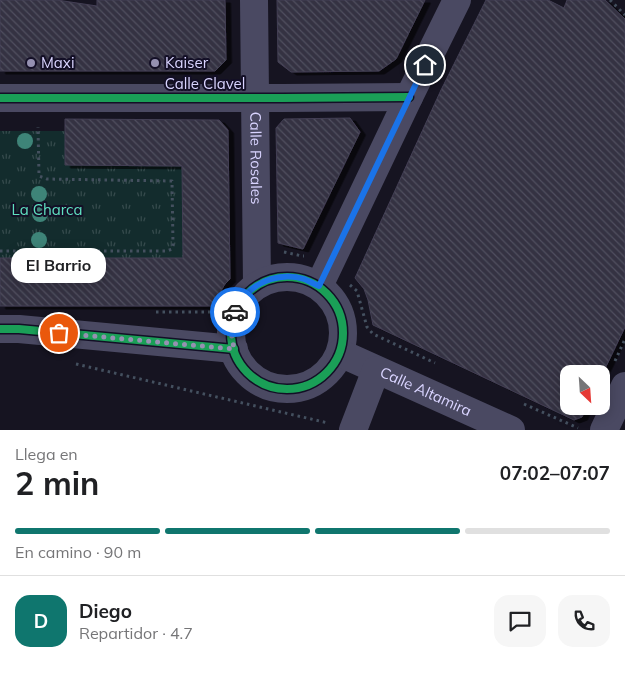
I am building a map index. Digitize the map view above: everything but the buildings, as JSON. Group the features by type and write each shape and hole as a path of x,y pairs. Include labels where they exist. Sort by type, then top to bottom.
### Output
{"street":[{"name":"Calle Rosales","path":"254,0 257,285"},
{"path":"319,286 457,0"},
{"name":"Calle Clavel","path":"0,98 409,97"},
{"path":"288,276 304,279 319,286 333,299 341,316 344,335 340,353 332,367 308,385 292,389 277,388 263,383 250,374 240,363 234,349 231,331 235,313 244,297 257,285 272,278 288,276"},
{"path":"0,329 19,329 234,349"},
{"name":"Calle Altamira","path":"340,353 511,430"},
{"path":"353,430 376,370"},
{"path":"604,430 625,386"}],"path":[{"path":"610,0 625,15"},
{"path":"0,251 172,249 172,181 47,179 39,176 38,127"},
{"path":"276,250 302,256 310,254"},
{"path":"348,280 349,284 357,291 368,327 373,334 442,366"},
{"path":"67,362 353,430"},
{"path":"520,402 581,430"}],"green space":[{"name":"La Charca","path":"0,131 65,131 65,165 182,165 183,258 0,258"}],"cycle path":[{"path":"0,98 409,97"},
{"path":"287,277 308,281 326,294 339,312 343,333 339,354 326,372 308,385 287,389 266,385 248,372 235,354 231,333 235,312 248,294 266,281 287,277"},
{"path":"0,329 19,329 234,349"}],"way so far":[{"path":"59,333 234,349 231,331 235,312"}],"place":[{"name":"Maxi","path":"31,63"},
{"name":"Kaiser","path":"155,63"},
{"name":"El Barrio","path":"59,333"}],"route":[{"path":"235,312 244,297 257,285 272,278 288,276 304,279 319,286 425,65"}]}
